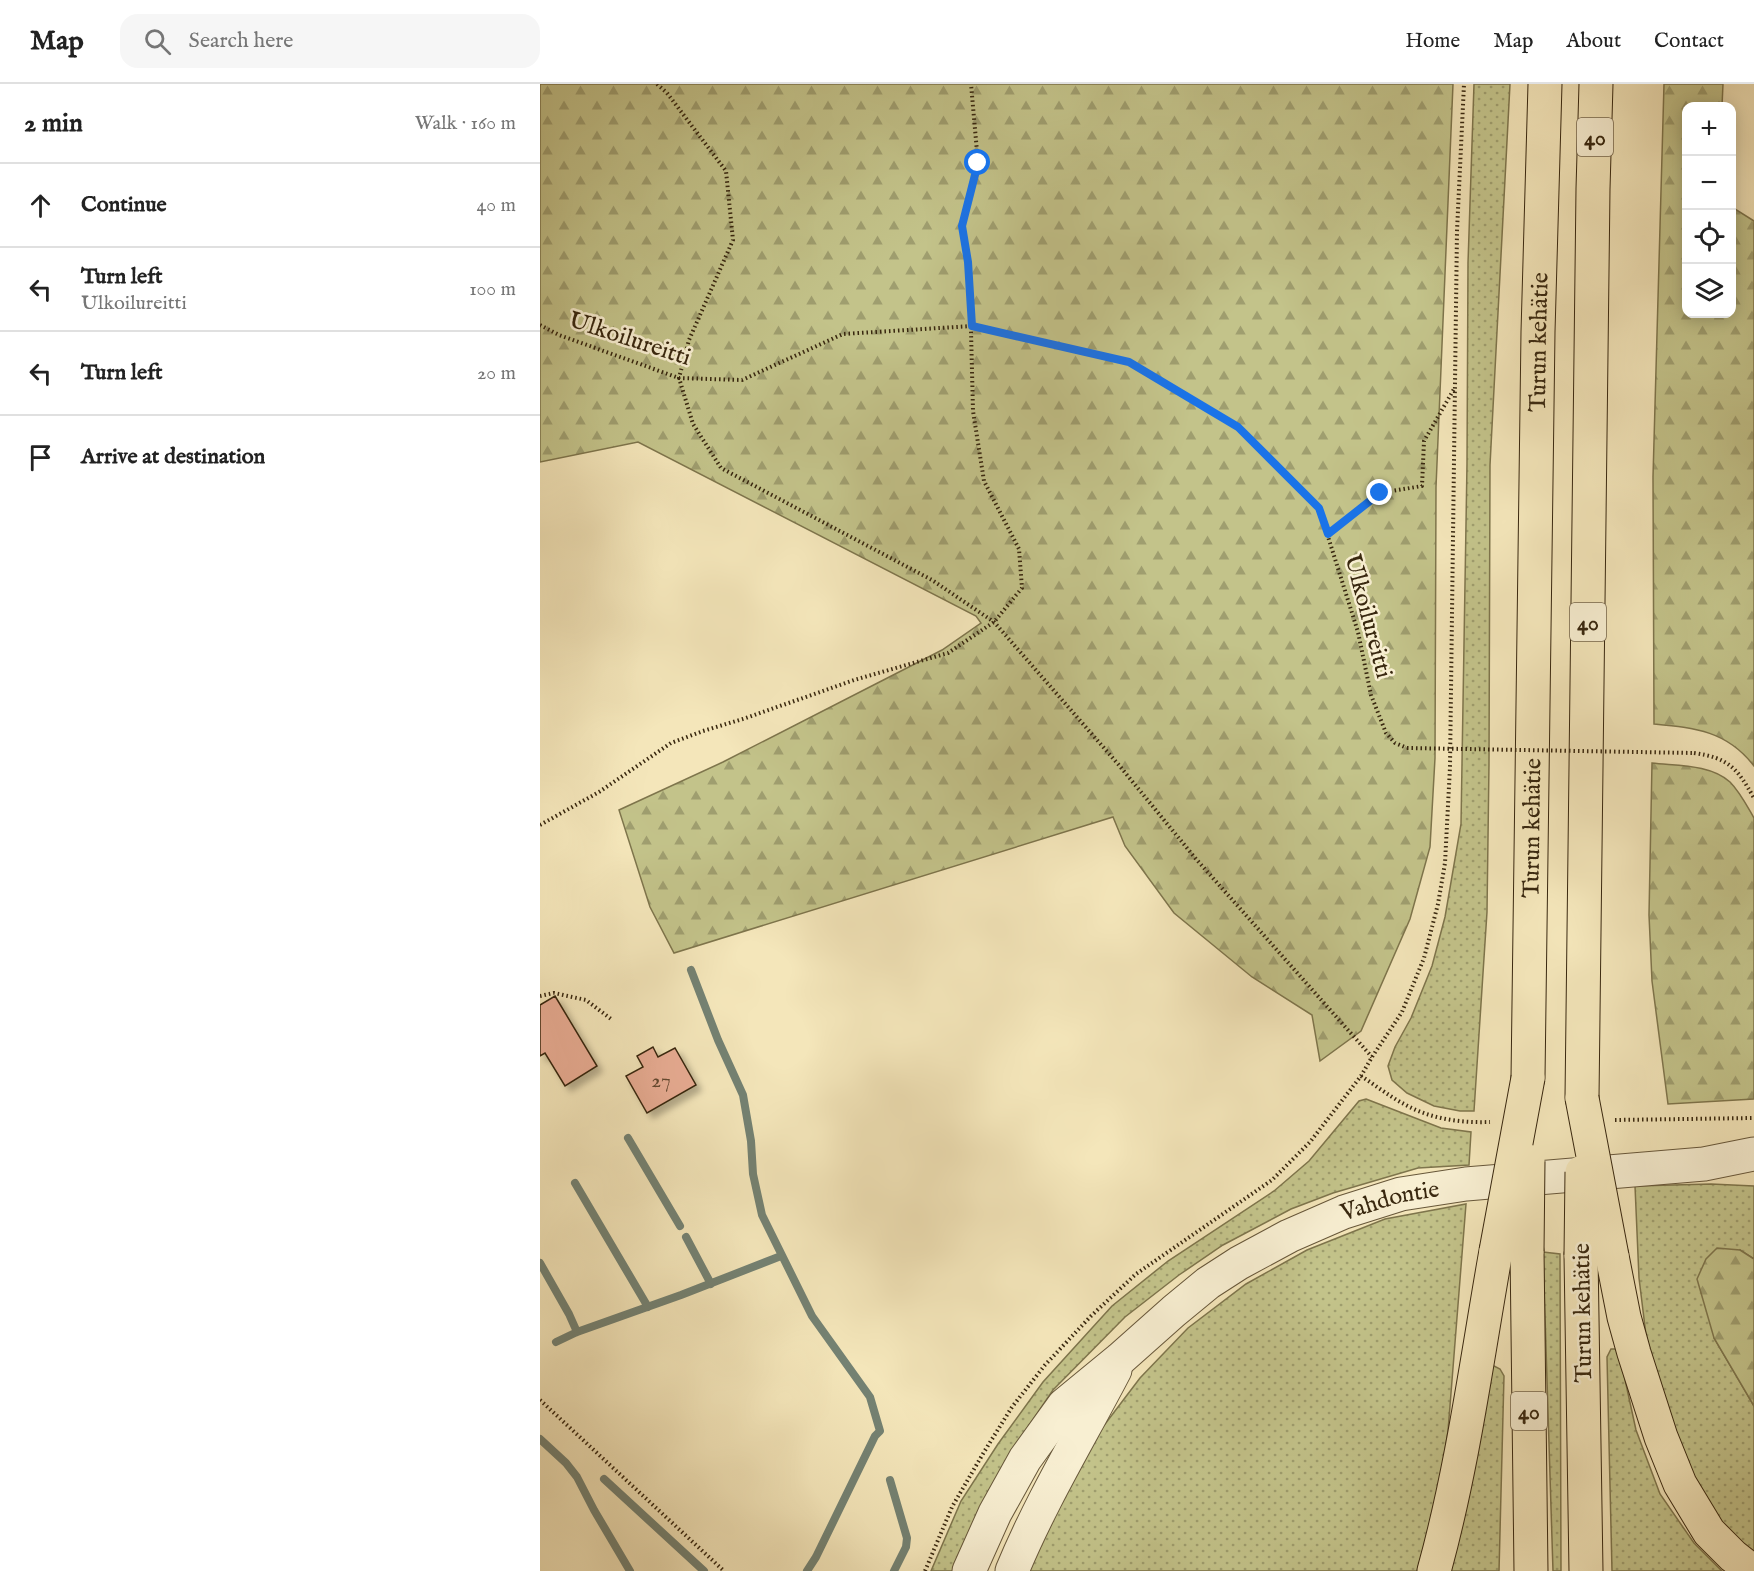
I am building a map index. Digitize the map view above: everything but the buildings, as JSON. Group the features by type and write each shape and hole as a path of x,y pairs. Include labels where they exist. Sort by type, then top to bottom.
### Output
{"highway":[{"name":"Turun kehätie","path":"1511,1251 1528,1065 1538,332 1545,84"},
{"name":"40","path":"1596,84 1582,1098 1597,1255"},
{"name":"40","path":"1511,1251 1532,1571"},
{"path":"1434,1571 1448,1522 1465,1439 1511,1251"},
{"name":"Turun kehätie","path":"1586,1571 1597,1255"},
{"path":"1597,1255 1624,1317 1660,1437 1680,1484 1709,1532 1752,1571"}],"street":[{"name":"Vahdontie","path":"969,1571 995,1513 1031,1450 1064,1405 1208,1283 1289,1236 1344,1212 1401,1194 1430,1188 1704,1164 1754,1154"},
{"name":"Vahdontie","path":"1704,1164 1754,1170"},
{"name":"Vahdontie","path":"1012,1571 1053,1484 1120,1359"}],"path":[{"path":"657,84 667,93 726,171 733,240 688,340 679,378 693,424 721,468 932,580 994,622 1118,764 1196,859 1372,1056"},
{"path":"540,825 599,792 671,743 854,680 948,653 994,622 1022,588 1019,549 984,480 973,411 972,326 968,262 962,226 978,163 970,84"},
{"path":"925,1571 952,1507 973,1470 1012,1407 1045,1365 1091,1316 1137,1274 1272,1180 1310,1142 1361,1076 1402,1012 1424,958 1438,904 1445,863 1450,767 1457,231 1464,84"},
{"name":"Ulkoilureitti","path":"540,325 559,335 679,378 742,380 843,334 972,326 1129,362 1238,427 1319,508 1358,632 1371,695 1386,733 1395,743 1407,748 1694,753 1713,756 1728,763 1746,783 1754,798"},
{"path":"1328,534 1380,493 1422,486 1424,441 1455,389"},
{"path":"540,996 554,993 586,1000 611,1019"},
{"path":"540,1400 724,1571"}],"green space":[{"path":"540,84 1453,84 1436,487 1435,758 1430,847 1410,919 1361,1031 1320,1061 1312,1015 1252,977 1174,913 1125,846 1113,817 674,953 650,907 619,810 723,762 942,650 981,623 976,616 638,442 540,462"},
{"path":"1474,84 1510,84 1490,465 1487,912 1474,1111 1460,1111 1434,1106 1407,1093 1392,1080 1388,1066 1432,966 1445,917 1461,824 1468,263"},
{"path":"1664,84 1723,84 1722,102 1682,102 1682,318 1736,318 1736,210 1754,221 1754,766 1744,754 1722,738 1684,727 1654,724 1653,477"},
{"path":"1652,763 1693,767 1722,776 1737,790 1754,818 1754,1099 1668,1104 1652,981 1649,915"},
{"path":"1366,1099 1441,1128 1471,1132 1469,1165 1418,1168 1333,1193 1291,1209 1223,1245 1179,1275 1125,1317 1053,1390 1015,1446 954,1571 931,1571 961,1501 998,1444 1043,1382 1112,1306 1168,1261 1274,1191 1309,1161 1359,1101"},
{"path":"1711,1184 1754,1186 1754,1259 1740,1250 1714,1338 1754,1406 1754,1557 1737,1545 1694,1487 1658,1379 1646,1335 1639,1278 1635,1186"},
{"path":"1466,1204 1448,1431 1436,1506 1417,1571 1029,1571 1059,1504 1096,1436 1140,1378 1188,1328 1246,1284 1307,1250 1385,1219"},
{"path":"1717,1248 1740,1250 1754,1259 1754,1406 1714,1338 1697,1279 1706,1259"},
{"path":"1543,1252 1560,1254 1561,1571 1553,1571"},
{"path":"1611,1349 1619,1352 1636,1430 1660,1494 1694,1543 1722,1571 1612,1571 1607,1357"},
{"path":"1494,1366 1500,1369 1504,1376 1499,1571 1445,1571 1489,1370"}],"waterway":[{"path":"691,970 718,1040 743,1095 751,1141 753,1174 762,1215 812,1316 870,1397 880,1431 875,1436 807,1571"},
{"path":"628,1138 680,1226"},
{"path":"575,1183 648,1307"},
{"path":"686,1237 711,1284"},
{"path":"556,1342 577,1332 781,1256"},
{"path":"540,1263 577,1332"},
{"path":"540,1439 566,1463 577,1477 630,1571"},
{"path":"604,1479 704,1571"},
{"path":"890,1480 907,1538 906,1547 894,1571"}],"route":[{"path":"978,163 962,226 968,262 972,326 1129,362 1238,427 1319,508 1328,534 1380,493"}]}
